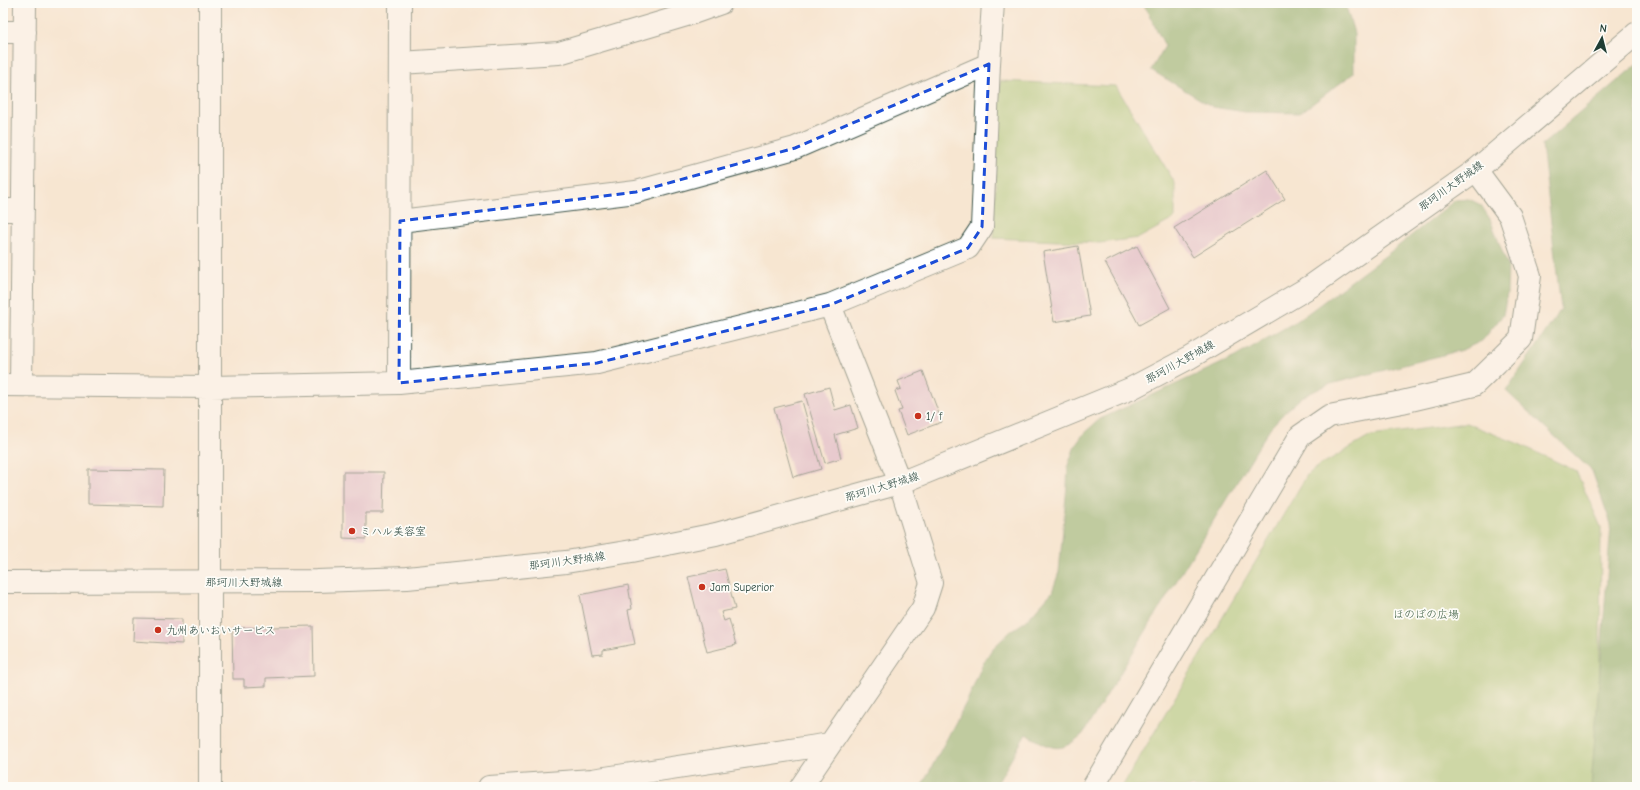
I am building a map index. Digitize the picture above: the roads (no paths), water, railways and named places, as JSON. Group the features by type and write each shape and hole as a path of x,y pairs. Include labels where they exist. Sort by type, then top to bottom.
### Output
{"street":[{"path":"25,3 25,32 13,210 12,385 210,387 399,383 597,362 830,305 968,248 982,227 993,3"},
{"path":"210,3 210,787"},
{"path":"399,383 400,3"},
{"path":"400,63 559,53 690,14 721,3"},
{"path":"3,32 25,32"},
{"name":"那珂川大野城線","path":"3,582 317,582 408,578 566,562 632,551 716,534 900,483 1130,389 1189,358 1311,286 1476,170 1637,33"},
{"path":"400,221 636,192 795,148 989,64"},
{"path":"1093,787 1300,436 1330,416 1402,402 1474,385 1521,339 1530,276 1510,216 1476,170"},
{"path":"801,787 923,608 931,583 900,483 830,305"},
{"path":"489,787 592,780 830,744"}],"place":[{"name":"1/ｆ","path":"918,416"},
{"name":"ミハル美容室","path":"352,531"},
{"name":"Jam Superior","path":"702,587"},
{"name":"九州あいおいサービス","path":"158,630"}],"park label":[{"name":"ほのぼの広場","path":"1426,614"}]}
